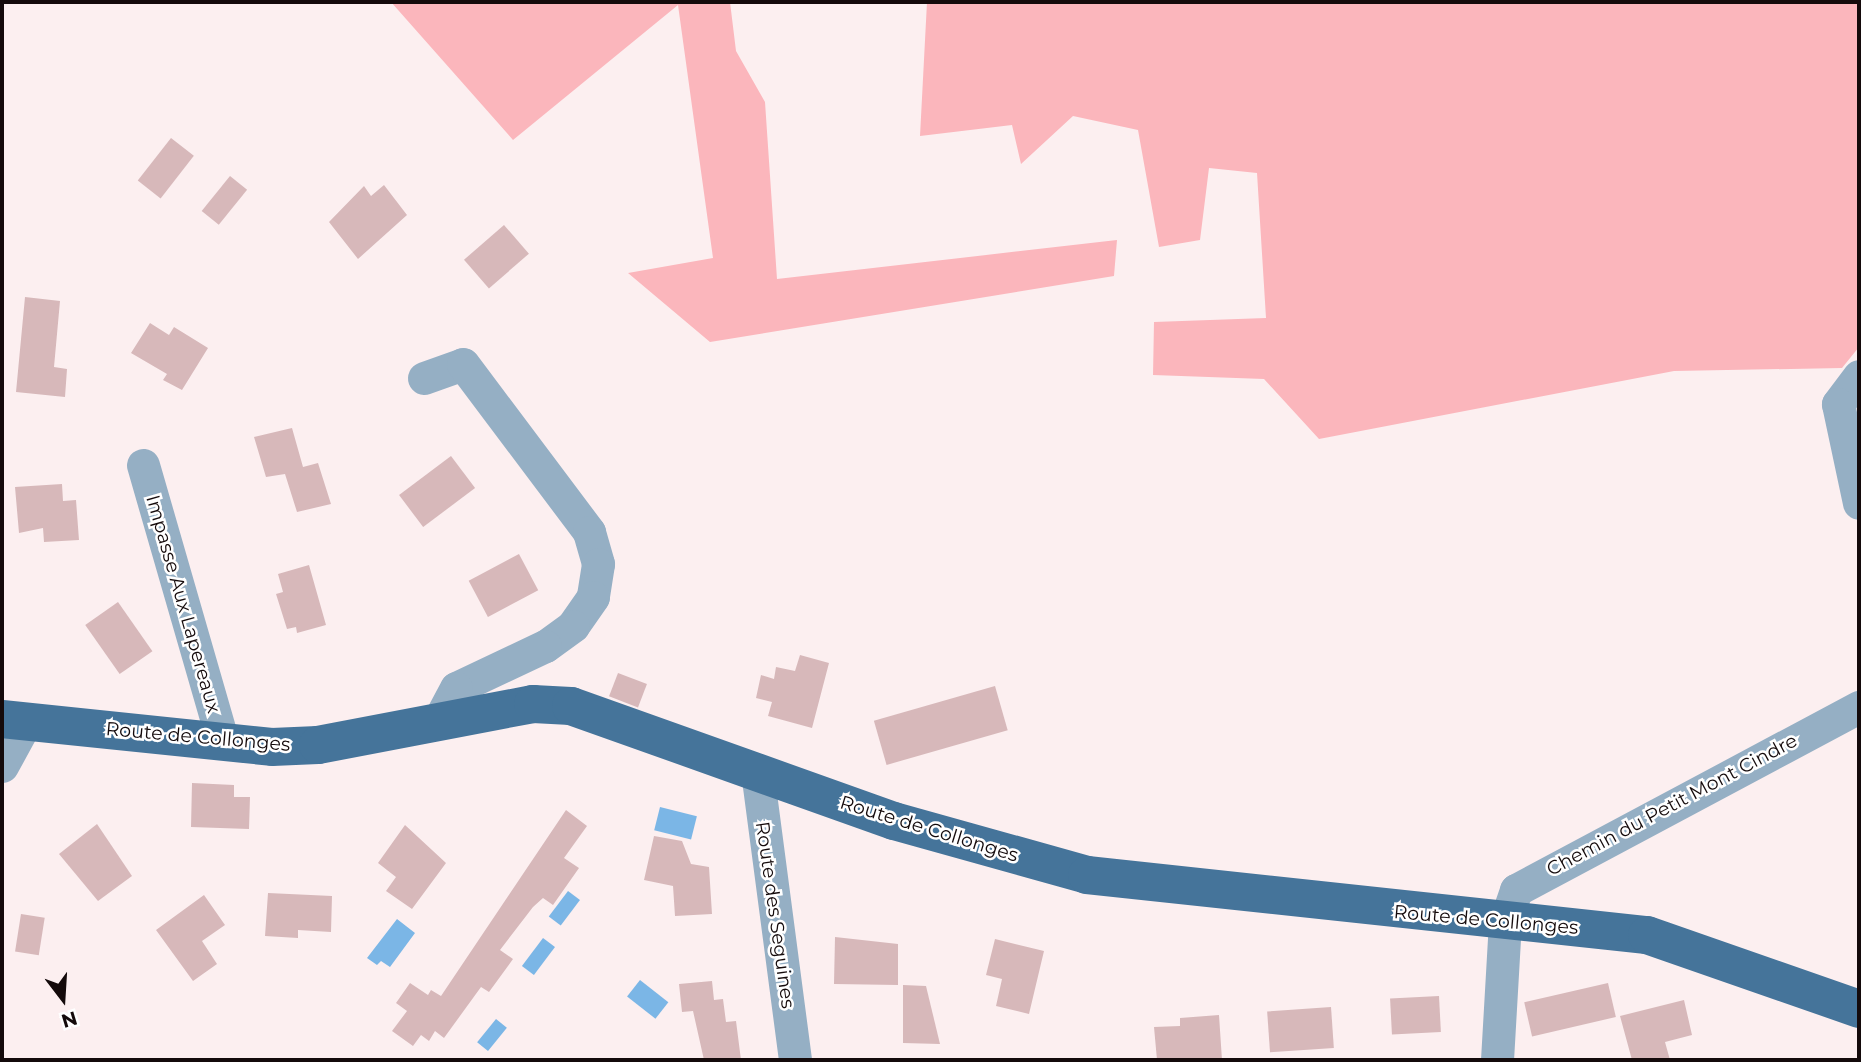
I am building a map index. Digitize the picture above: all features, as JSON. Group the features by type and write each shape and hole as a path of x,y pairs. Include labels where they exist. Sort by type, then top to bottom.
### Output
{"main road":[{"name":"Route de Collonges","path":"14,720 223,742 318,745 533,704 571,706 894,821 1087,875 1505,922 1647,934 1859,1009"}],"street":[{"path":"424,378 463,364 589,532 598,564 593,597 573,626 545,646 456,688 437,723"},
{"path":"1859,376 1838,404 1859,503"},
{"name":"Impasse Aux Lapereaux","path":"143,465 223,742"},
{"name":"Chemin du Petit Mont Cindre","path":"1497,1060 1505,922 1516,890 1553,866 1859,707"},
{"path":"2,766 14,720"},
{"name":"Route des Seguines","path":"757,771 795,1060"}],"shaded area":[{"path":"391,2 730,2 736,51 765,102 777,279 1117,240 1114,276 710,342 628,273 713,258 678,5 513,140"},
{"path":"927,2 1859,2 1859,347 1842,368 1674,371 1319,439 1264,379 1153,375 1154,322 1266,318 1257,173 1209,168 1200,240 1159,247 1138,130 1073,116 1021,164 1012,125 920,136"}],"water":[{"path":"660,807 697,816 691,839 654,830"},
{"path":"568,891 580,900 561,926 549,917"},
{"path":"397,919 415,933 390,967 381,961 377,965 367,958"},
{"path":"543,938 555,947 534,975 522,966"},
{"path":"640,980 668,1002 655,1019 627,997"},
{"path":"496,1019 507,1028 488,1051 477,1042"}],"building":[{"path":"171,138 194,156 161,198 138,181"},
{"path":"230,176 247,190 219,225 202,211"},
{"path":"384,185 407,215 358,259 329,222 364,186 371,196"},
{"path":"504,225 529,254 489,288 464,260"},
{"path":"25,297 60,301 54,367 67,369 65,397 16,392"},
{"path":"150,323 169,335 174,327 208,348 182,390 163,380 167,374 131,353"},
{"path":"292,428 303,467 318,463 331,504 297,512 285,474 266,477 254,437"},
{"path":"451,456 475,488 423,527 399,495"},
{"path":"62,484 63,501 76,500 79,540 44,542 43,528 19,533 15,487"},
{"path":"519,554 538,590 488,617 469,581"},
{"path":"309,565 326,625 297,633 296,627 287,629 276,594 283,592 278,574"},
{"path":"118,602 152,651 120,674 85,625"},
{"path":"800,655 829,663 812,728 768,716 772,702 756,698 761,675 774,679 776,667 795,671"},
{"path":"618,673 647,684 638,707 609,696"},
{"path":"995,686 1008,730 887,765 874,721"},
{"path":"192,783 234,785 234,797 250,797 249,829 191,827"},
{"path":"566,810 587,826 564,858 579,868 553,905 543,898 500,950 513,959 489,992 481,987 444,1038 435,1031 429,1041 421,1035 413,1046 392,1031 407,1011 396,1003 410,983 428,995 431,990 441,996"},
{"path":"97,824 132,876 98,901 59,854"},
{"path":"405,825 446,863 412,909 386,891 396,877 378,863"},
{"path":"654,836 682,841 691,864 709,867 712,914 675,916 673,886 644,880"},
{"path":"268,893 332,896 331,932 298,930 298,938 265,936"},
{"path":"204,895 225,925 202,941 217,964 193,981 156,930"},
{"path":"21,914 45,918 39,955 15,952"},
{"path":"835,937 898,944 898,985 834,984"},
{"path":"995,939 1044,951 1029,1014 996,1006 1002,979 986,975"},
{"path":"712,981 714,1000 723,999 726,1022 736,1021 741,1060 704,1060 693,1011 682,1012 679,984"},
{"path":"1608,983 1616,1017 1532,1036 1524,1002"},
{"path":"903,985 926,986 940,1044 903,1043"},
{"path":"1439,996 1441,1032 1392,1035 1390,999"},
{"path":"1684,1000 1692,1035 1665,1042 1670,1060 1632,1060 1620,1016"},
{"path":"1331,1007 1334,1048 1270,1052 1267,1011"},
{"path":"1219,1015 1222,1060 1157,1060 1154,1027 1180,1026 1180,1018"}]}
